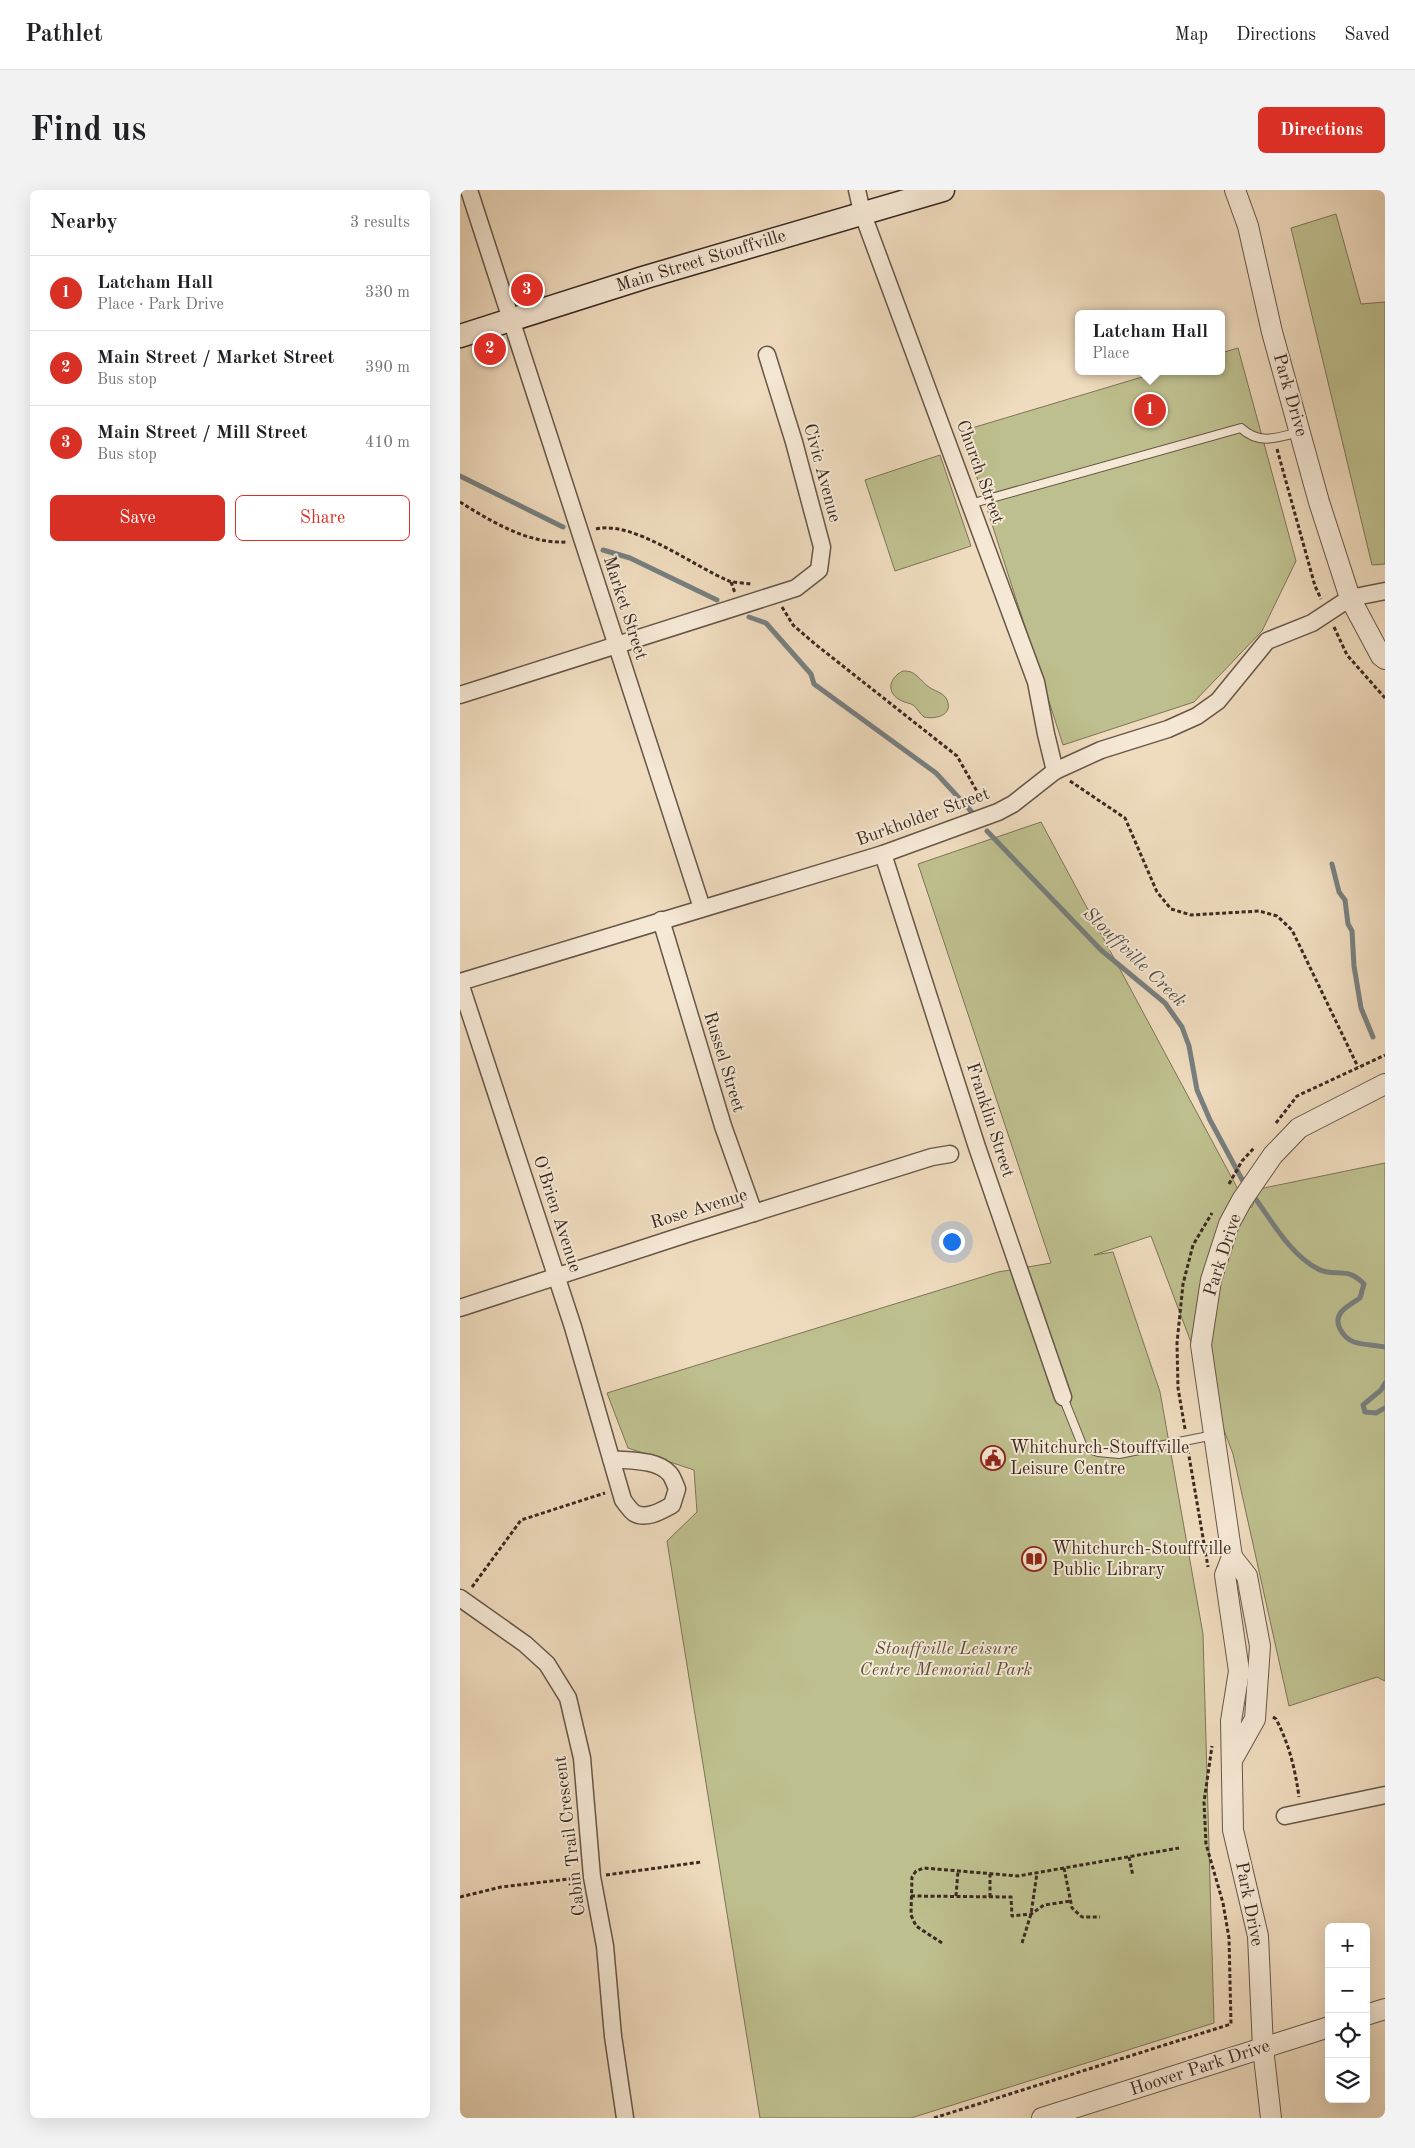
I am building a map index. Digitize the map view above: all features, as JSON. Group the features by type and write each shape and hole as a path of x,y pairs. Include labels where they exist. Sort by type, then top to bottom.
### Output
{"main road":[{"name":"Main Street Stouffville","path":"460,336 646,277 862,212 943,190"}],"street":[{"name":"Church Street","path":"857,190 862,212 1036,682 1046,734 1056,771"},
{"name":"Park Drive","path":"1235,190 1248,226 1272,332 1301,431 1319,502 1350,598 1381,656 1385,659"},
{"name":"Market Street","path":"468,201 511,320 702,908"},
{"name":"Civic Avenue","path":"460,695 792,589 819,570 822,547 794,442 767,355"},
{"path":"1350,598 1385,591"},
{"name":"Burkholder Street","path":"460,982 883,854 998,812 1013,804 1056,771 1102,750 1168,729 1197,716 1218,701 1267,641 1312,623 1350,598"},
{"name":"Franklin Street","path":"883,854 977,1147 1063,1397"},
{"name":"Russel Street","path":"661,920 722,1126 754,1213"},
{"name":"O'Brien Avenue","path":"460,982 556,1276 611,1459 624,1500 633,1513 644,1516 658,1513 672,1505 677,1489 670,1474 659,1466 647,1462 611,1459"},
{"name":"Park Drive","path":"1271,2118 1263,2048 1258,1936 1233,1830 1231,1721 1239,1671 1225,1574 1232,1557 1201,1345 1211,1280 1229,1224 1266,1148 1299,1128 1385,1084"},
{"name":"Rose Avenue","path":"460,1308 932,1157 950,1154"},
{"name":"Park Drive","path":"1232,1557 1247,1576 1260,1646 1255,1719 1232,1760"},
{"name":"Cabin Trail Crescent","path":"461,1599 525,1644 547,1664 568,1698 582,1758 592,1877 605,1946 613,2036 625,2118"},
{"path":"1293,1814 1385,1795"},
{"path":"1370,2014 1385,2009"},
{"name":"Hoover Park Drive","path":"1042,2118 1325,2028"}],"lane":[{"path":"970,504 1241,428 1255,438 1274,439 1301,431"},
{"path":"1063,1397 1083,1447 1098,1452 1119,1454 1215,1435"}],"path":[{"path":"1274,439 1315,586 1347,654 1385,698"},
{"path":"1056,771 1125,818 1157,892 1171,909 1191,915 1259,911 1277,916 1292,930 1358,1067"},
{"path":"1273,1128 1297,1096 1385,1054"},
{"path":"1226,1189 1242,1161 1266,1148"},
{"path":"1209,1575 1178,1388 1177,1352 1183,1284 1193,1245 1216,1206"},
{"path":"461,1599 521,1520 620,1488"},
{"path":"1255,1713 1270,1715 1276,1718 1287,1741 1295,1768 1293,1814"},
{"path":"934,2118 1231,2024 1229,1938 1223,1903 1206,1844 1204,1802 1212,1745"},
{"path":"942,1943 916,1926 911,1915 912,1877 916,1871 924,1868 1018,1876 1179,1848"},
{"path":"1129,1857 1133,1876"},
{"path":"1064,1868 1072,1908 1082,1917 1100,1916"},
{"path":"956,1896 958,1871"},
{"path":"1022,1943 1031,1914 1037,1873"},
{"path":"990,1874 990,1897"},
{"path":"912,1896 1011,1897 1012,1916 1031,1914 1044,1905 1071,1901"}],"green space":[{"path":"1336,214 1361,304 1385,302 1385,564 1372,565 1291,228"},
{"path":"1238,348 1296,561 1262,631 1194,702 1063,745 962,431 1149,375 1225,375 1225,352"},
{"path":"940,455 971,546 895,571 865,480"},
{"path":"903,671 914,673 929,687 946,698 948,708 943,715 934,718 924,717 913,705 903,702 893,694 891,690 892,682"},
{"name":"Stouffville Leisure Centre Memorial Park","path":"1041,822 1248,1208 1252,1207 1259,1189 1385,1163 1385,1681 1377,1677 1289,1706 1233,1454 1151,1236 1094,1255 1113,1252 1160,1392 1203,1634 1214,2023 911,2118 760,2118 667,1541 697,1512 694,1470 628,1448 607,1393 998,1272 1051,1263 918,864"}],"waterway":[{"name":"Stouffville Creek","path":"460,476 563,527"},
{"name":"Stouffville Creek","path":"603,550 630,558 717,600"},
{"name":"Stouffville Creek","path":"749,617 766,623 811,674 814,684 936,773 971,811"},
{"name":"Stouffville Creek","path":"987,831 1101,950 1165,1003 1182,1027 1189,1046 1197,1090 1210,1120 1245,1185"},
{"path":"1332,864 1339,892 1345,900 1348,924 1352,931 1354,966 1361,1008 1373,1037"},
{"name":"Stouffville Creek","path":"1252,1194 1289,1245 1298,1254 1318,1269 1346,1273 1358,1278 1364,1284 1360,1298 1342,1310 1338,1323 1343,1334 1352,1341 1385,1347"},
{"name":"Stouffville Creek","path":"1385,1383 1381,1390 1363,1405 1365,1412 1376,1413 1385,1408"}],"place":[{"name":"Main Street / Mill Street","path":"527,290"},
{"name":"Main Street / Market Street","path":"490,349"},
{"name":"Latcham Hall","path":"1150,410"},
{"name":"Whitchurch-Stouffville Leisure Centre","path":"993,1458"},
{"name":"Whitchurch-Stouffville Public Library","path":"1034,1559"}]}
